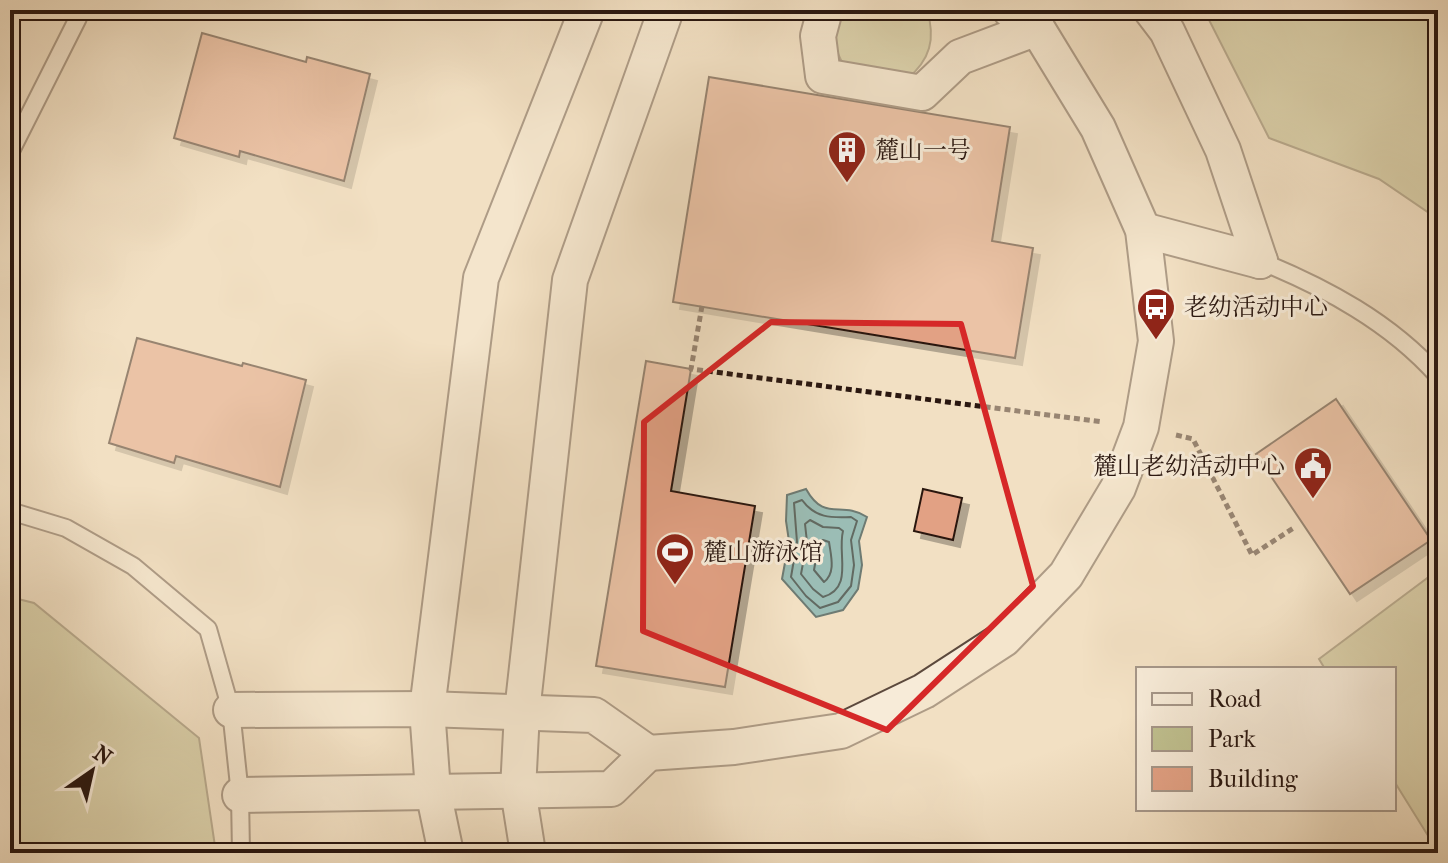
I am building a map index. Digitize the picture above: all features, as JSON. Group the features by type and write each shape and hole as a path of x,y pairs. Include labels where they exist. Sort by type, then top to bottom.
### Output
{"street":[{"path":"446,853 433,791 427,709 481,278 587,10"},
{"path":"528,853 518,790 522,712 570,280 666,10"},
{"path":"231,710 427,709 594,715 648,753 734,747 841,731 924,691 1004,639 1066,575 1118,488 1141,427 1156,341 1143,230 1098,128 1023,19 960,57 922,93 823,76 818,36 825,10"},
{"path":"1151,10 1167,31 1223,150 1260,261"},
{"path":"1143,230 1260,261"},
{"path":"240,795 611,789 648,753"}],"lane":[{"path":"10,153 78,18 77,10"},
{"path":"1260,261 1316,284 1365,314 1420,356 1438,376"},
{"path":"10,511 66,528 133,566 208,629 231,710 240,795 241,853"}],"path":[{"path":"702,306 691,369 1141,427 1193,439 1252,555 1295,527"}],"highlighted area":[{"path":"771,322 961,324 1033,586 887,730 643,631 644,422"}],"green space":[{"path":"839,10 927,10 931,40 926,56 907,79 846,69 835,40"},
{"path":"1204,10 1438,10 1438,219 1379,179 1269,138"},
{"path":"1438,570 1438,844 1435,847 1396,784 1396,667 1324,667 1319,659"},
{"path":"10,597 34,603 199,738 216,853 10,853"}],"water":[{"path":"806,489 820,505 858,512 867,517 859,541 862,565 858,589 843,610 816,617 782,579 789,541 787,495"}],"building":[{"path":"202,33 306,62 307,57 370,74 344,181 240,151 239,157 174,138"},
{"name":"麓山一号","path":"709,77 1010,127 992,241 1033,248 1015,358 673,302"},
{"path":"137,338 306,380 280,487 176,456 174,463 109,443"},
{"name":"麓山游泳馆","path":"646,361 691,369 671,491 755,506 725,687 596,666"},
{"path":"1336,399 1431,540 1350,594 1256,454"},
{"path":"923,489 962,498 953,540 914,531"}],"place":[{"name":"麓山一号","path":"847,184"},
{"name":"老幼活动中心","path":"1156,341"},
{"name":"麓山老幼活动中心","path":"1313,500"},
{"name":"麓山游泳馆","path":"675,586"}]}
